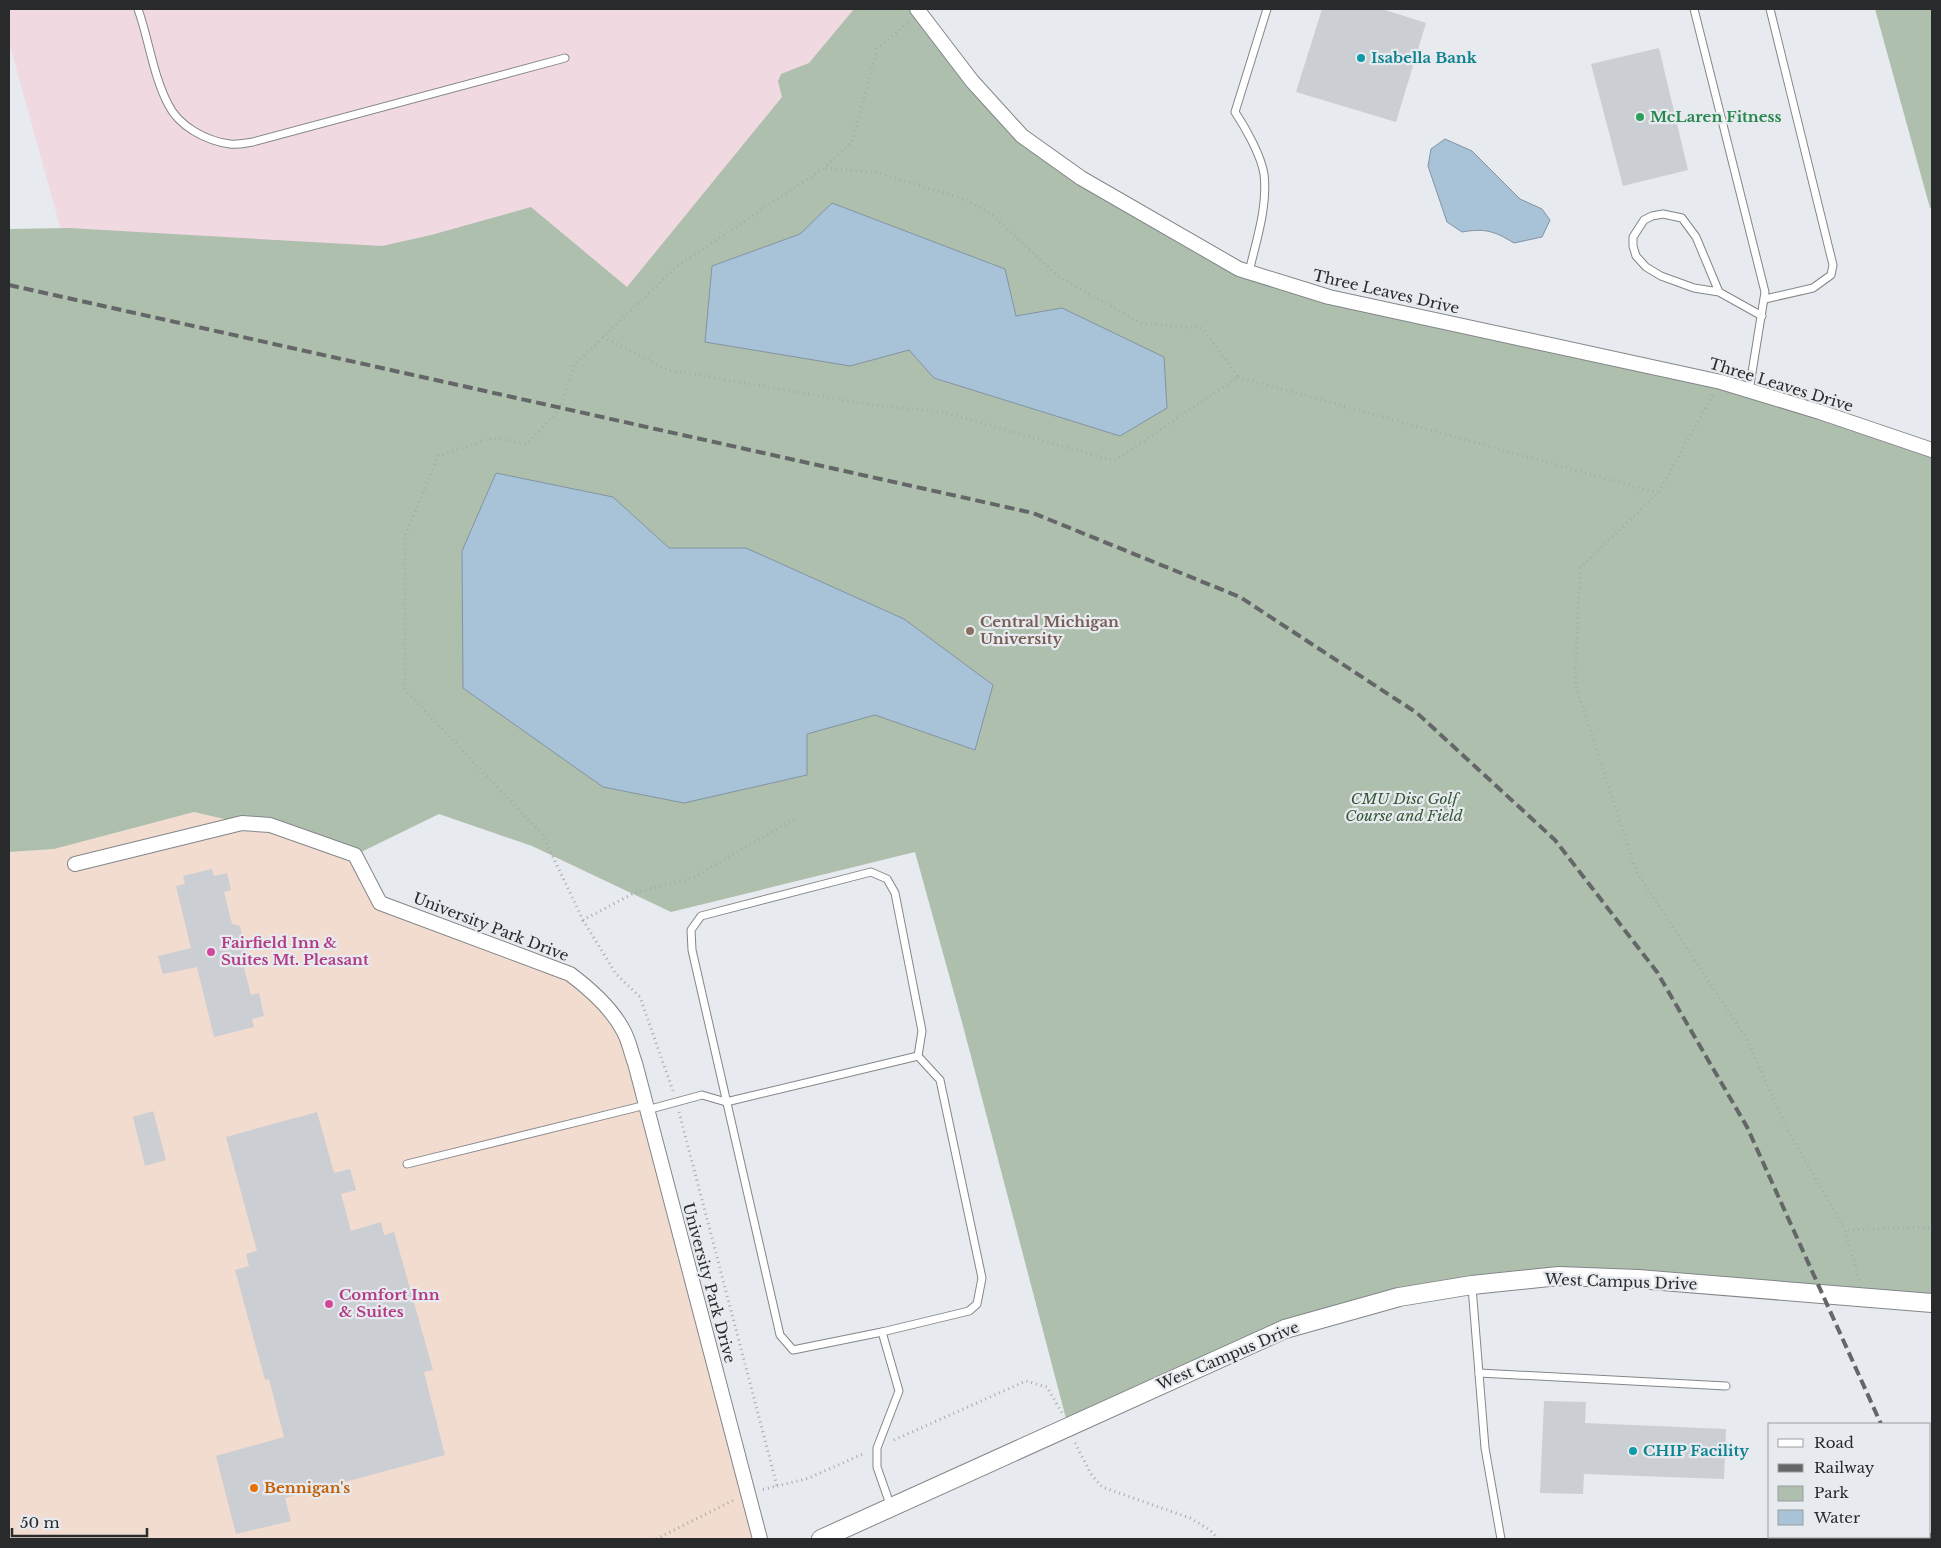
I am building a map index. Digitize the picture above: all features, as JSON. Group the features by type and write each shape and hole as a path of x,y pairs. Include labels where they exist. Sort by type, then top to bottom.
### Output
{"street":[{"name":"Three Leaves Drive","path":"917,9 972,81 1022,136 1081,178 1239,269 1330,297 1721,382 1932,450"},
{"name":"University Park Drive","path":"75,864 242,823 270,825 355,855 380,903 570,974 587,987 612,1013 624,1031 635,1063 760,1539"},
{"name":"West Campus Drive","path":"821,1539 1285,1329 1399,1297 1472,1285 1559,1276 1638,1279 1932,1303"}],"lane":[{"path":"138,9 168,106 182,122 196,132 212,140 233,145 253,142 565,58"},
{"path":"1249,272 1265,196 1264,173 1242,122 1235,112 1267,9"},
{"path":"1694,9 1766,292 1749,391"},
{"path":"1765,300 1813,288 1832,275 1833,265 1770,9"},
{"path":"1719,292 1696,237 1682,218 1663,214 1644,220 1633,237 1632,246 1636,256 1646,267 1661,276 1694,288 1719,292 1762,316"},
{"path":"871,872 887,879 895,894 922,1031 918,1056 940,1080 982,1278 977,1304 969,1311 882,1332 793,1350 780,1335 692,950 691,930 701,916 871,872"},
{"path":"407,1164 702,1095 726,1102 918,1056"},
{"path":"1472,1285 1485,1448 1501,1539"},
{"path":"882,1332 899,1391 877,1448 877,1467 892,1507"},
{"path":"1479,1373 1726,1386"}],"path":[{"path":"777,1486 676,1102 640,996 616,974 583,920 542,834 405,690 405,536 438,456 492,438 527,444 560,408 574,364 676,267 824,168 852,142 877,49 908,23"},
{"path":"824,168 879,174 967,200 990,213 1059,277 1143,324 1202,328 1238,377 1658,493"},
{"path":"603,337 668,370 874,406 943,412 1114,461 1238,377"},
{"path":"1721,382 1658,493 1580,568 1575,684 1636,871 1746,1038 1788,1131 1845,1230 1859,1276 1859,1296"},
{"path":"583,920 634,892 693,878 794,819"},
{"path":"1845,1230 1932,1228"},
{"path":"656,1539 748,1494 809,1478 1026,1381 1047,1387 1063,1414"},
{"path":"1075,1442 1091,1474 1102,1487 1190,1518 1210,1530 1218,1539"}],"shaded area":[{"path":"9,9 874,9 572,354 74,277 9,42"},
{"path":"194,812 270,825 355,855 380,903 570,974 624,1031 759,1539 9,1539 9,852 54,849"}],"green space":[{"name":"CMU Disc Golf Course and Field","path":"854,9 917,9 1022,136 1239,269 1721,382 1932,450 1932,1299 1707,1286 1472,1285 1303,1324 1068,1426 962,1022 915,852 671,912 532,846 439,814 355,855 242,823 194,812 54,849 9,852 9,229 69,228 382,246 431,235 531,207 627,287 782,97 778,81 781,74 809,63"},
{"path":"1875,9 1932,9 1932,207 1930,208"}],"water":[{"path":"1445,139 1472,151 1520,199 1542,209 1550,220 1542,237 1514,243 1489,232 1477,230 1462,232 1447,222 1428,166 1431,149"},
{"path":"832,203 1005,269 1016,316 1062,308 1164,357 1167,408 1120,436 934,378 909,350 850,366 705,342 712,266 800,234"},
{"path":"496,473 613,497 669,548 746,548 904,619 993,685 975,750 875,715 807,734 807,775 684,803 603,787 463,688 462,551"}],"building":[{"name":"Isabella Bank","path":"1322,9 1382,9 1426,23 1396,122 1296,92"},
{"name":"McLaren Fitness","path":"1659,48 1688,170 1623,186 1591,64"},
{"name":"Fairfield Inn & Suites Mt. Pleasant","path":"212,869 214,876 227,873 231,890 224,892 232,924 240,926 249,962 243,964 251,995 259,993 264,1016 252,1019 254,1027 214,1037 197,967 163,974 158,956 191,948 176,886 185,884 183,876"},
{"path":"153,1111 166,1160 145,1166 133,1117"},
{"name":"Comfort Inn & Suites","path":"317,1112 334,1173 350,1169 356,1190 341,1194 351,1231 381,1222 384,1235 394,1232 433,1370 424,1372 445,1455 285,1498 291,1521 236,1534 216,1456 284,1437 269,1379 265,1380 235,1270 249,1266 246,1254 257,1251 226,1137"},
{"name":"CHIP Facility","path":"1544,1401 1586,1402 1585,1423 1726,1429 1724,1479 1584,1474 1583,1494 1540,1493"}],"railway":[{"path":"9,285 1033,513 1240,597 1417,713 1555,840 1657,972 1747,1127 1881,1423"}],"place":[{"name":"Isabella Bank","path":"1361,58"},
{"name":"McLaren Fitness","path":"1640,117"},
{"name":"Central Michigan University","path":"970,631"},
{"name":"Fairfield Inn & Suites Mt. Pleasant","path":"211,952"},
{"name":"Comfort Inn & Suites","path":"329,1304"},
{"name":"CHIP Facility","path":"1633,1451"},
{"name":"Bennigan's","path":"254,1488"}]}
